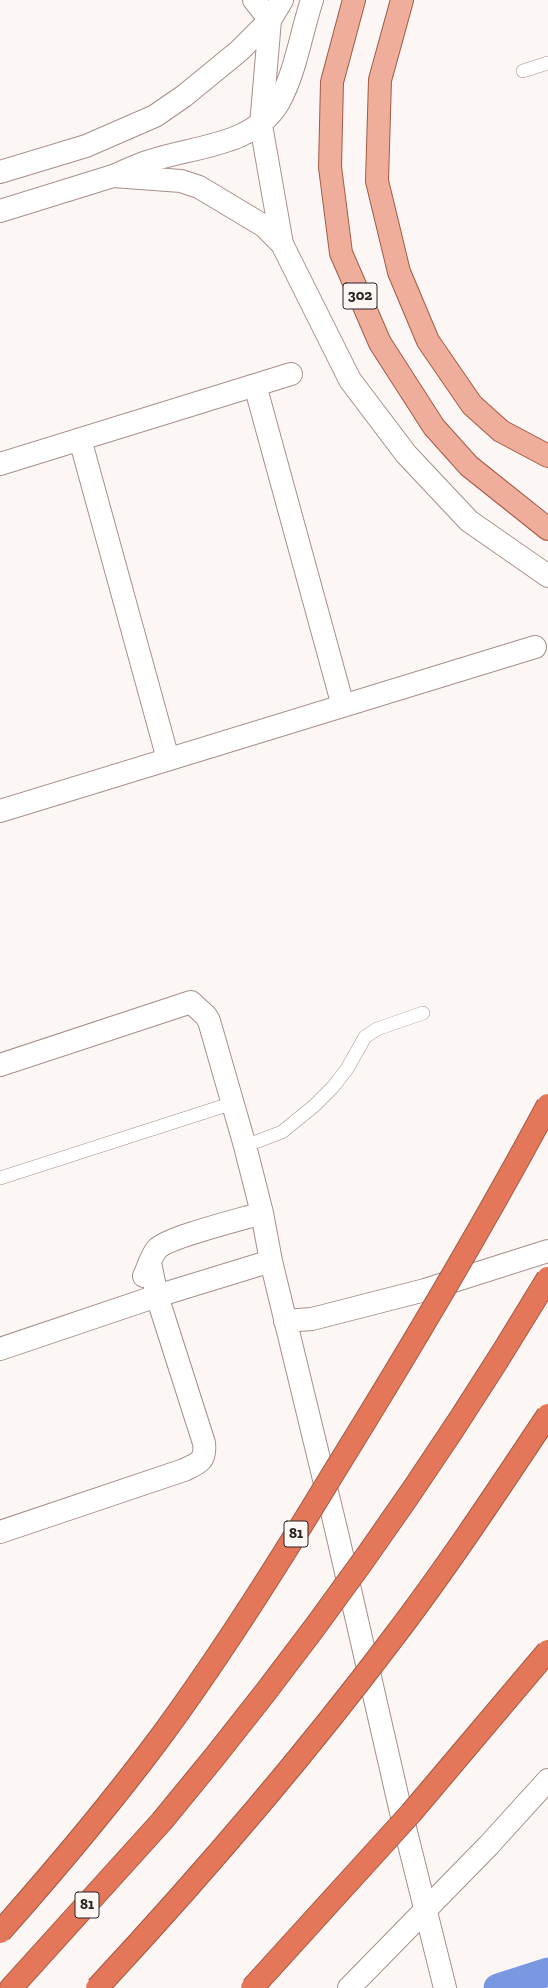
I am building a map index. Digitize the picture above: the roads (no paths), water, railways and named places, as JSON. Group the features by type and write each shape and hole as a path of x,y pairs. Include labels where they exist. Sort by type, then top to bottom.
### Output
{"highway":[{"name":"81","path":"0,1932 111,1801 159,1739 211,1665 288,1547 425,1323 548,1105"},
{"name":"81","path":"11,1988 162,1821 234,1735 291,1660 341,1593 400,1509 477,1392 548,1278"},
{"path":"97,1988 161,1919 239,1830 311,1743 394,1638 492,1500 548,1415"},
{"path":"252,1988 411,1813 548,1651"}],"main road":[{"name":"302","path":"354,0 332,82 330,167 341,253 380,343 434,427 469,466 548,529"},
{"path":"402,0 380,80 377,180 398,272 428,341 472,405 501,431 548,456"}],"street":[{"path":"254,0 270,20 261,125 282,244 350,380 406,454 470,521 548,576"},
{"path":"0,172 86,146 155,116 184,96 239,51 270,20 282,0"},
{"path":"0,211 113,176 150,161 218,144 261,125 279,102 289,77 312,0"},
{"path":"113,176 181,181 199,187 264,226 282,244"},
{"path":"0,464 291,374"},
{"path":"255,385 344,706"},
{"path":"80,439 168,760"},
{"path":"0,811 535,647"},
{"path":"0,1065 191,1002 206,1016 209,1021 246,1146 285,1321 337,1533 400,1808 443,1982"},
{"path":"131,1305 156,1250 172,1241 262,1213"},
{"path":"285,1321 312,1319 425,1290 548,1251"},
{"path":"0,1349 157,1296 271,1261"},
{"path":"0,1532 184,1470 202,1460 205,1453 204,1443 157,1296 150,1263"},
{"path":"355,1982 488,1846 548,1780"}],"lane":[{"path":"523,71 548,63"},
{"path":"246,1146 282,1132 314,1106 333,1087 347,1068 365,1037 377,1029 423,1013"},
{"path":"0,1178 233,1103"}],"waterway":[{"path":"498,1988 548,1972"}]}
